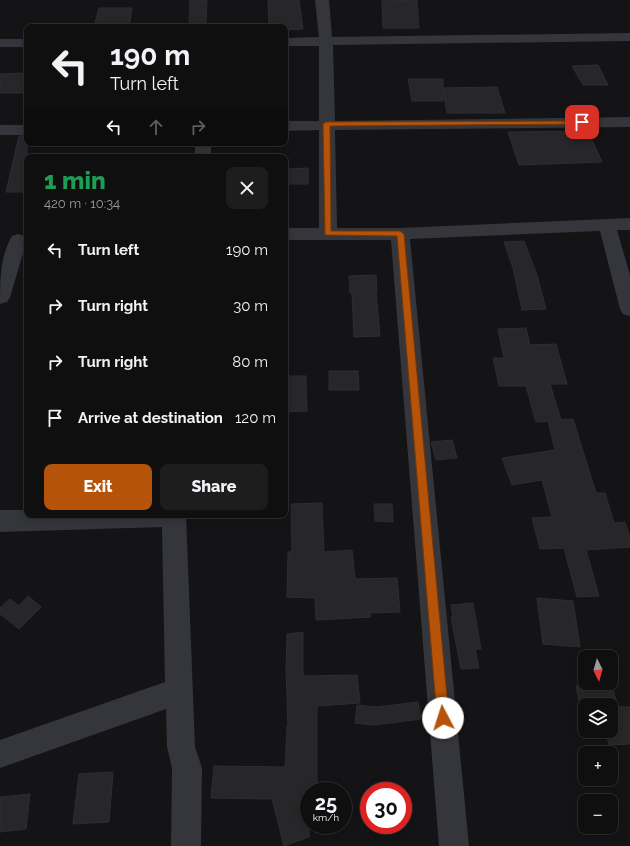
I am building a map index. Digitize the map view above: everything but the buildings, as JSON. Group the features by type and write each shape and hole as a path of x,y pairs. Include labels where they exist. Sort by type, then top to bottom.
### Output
{"street":[{"path":"322,0 326,42 328,234"},
{"path":"288,42 630,37"},
{"path":"0,43 24,43"},
{"path":"288,126 326,124 630,122"},
{"path":"0,130 24,130"},
{"path":"288,234 400,234 630,224"},
{"path":"607,225 630,309"},
{"path":"400,234 454,846"},
{"path":"0,241 23,240 0,297"},
{"path":"0,521 104,518"},
{"path":"174,518 178,691 181,747 187,768 186,846"},
{"path":"0,754 178,691"}],"route":[{"path":"443,718 400,234 328,234 326,124 582,122"}]}
